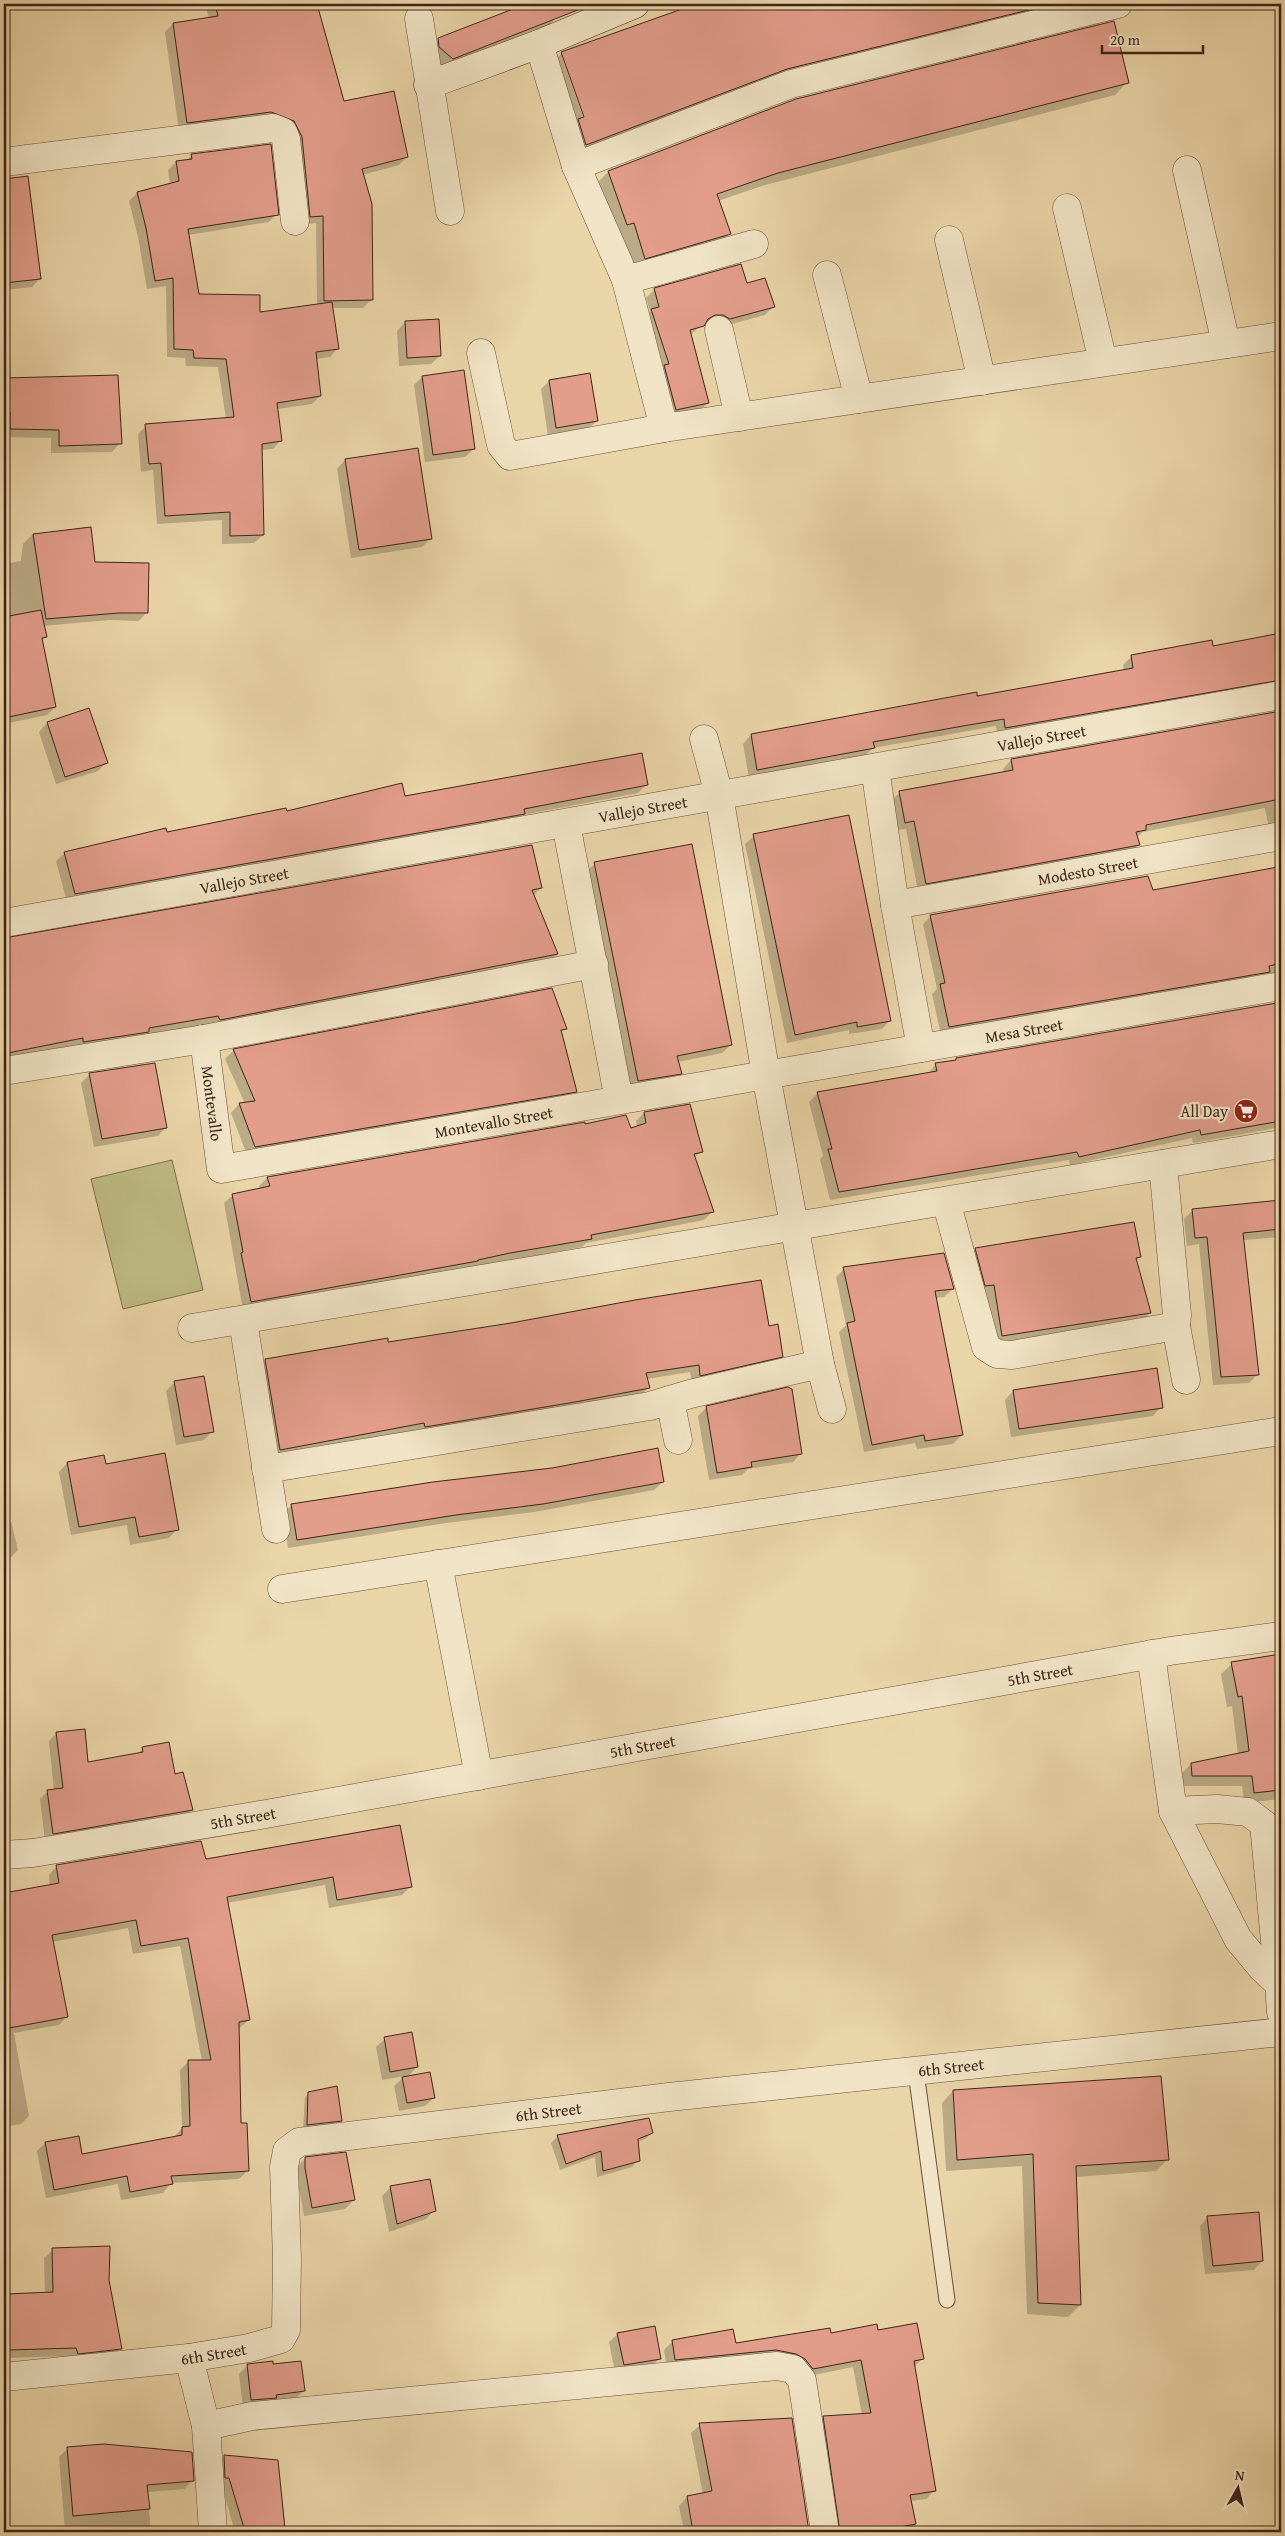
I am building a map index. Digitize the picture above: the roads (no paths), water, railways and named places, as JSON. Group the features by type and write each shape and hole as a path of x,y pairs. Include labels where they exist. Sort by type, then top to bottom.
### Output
{"street":[{"path":"428,85 539,44 635,4"},
{"path":"576,166 791,84 1118,4"},
{"path":"419,19 428,85 450,211"},
{"path":"539,44 576,166 626,280 664,428"},
{"path":"4,162 273,128 283,132 286,139 295,221"},
{"path":"1187,170 1226,344"},
{"path":"1067,208 1103,362"},
{"path":"949,240 982,381"},
{"path":"626,280 754,244"},
{"path":"827,275 859,399"},
{"path":"719,330 739,417"},
{"path":"481,353 501,444 510,456 664,428 1281,336"},
{"name":"Vallejo Street","path":"4,923 1281,695"},
{"path":"704,739 720,795 766,1075 820,1364 832,1409"},
{"path":"875,768 895,905 920,1048"},
{"path":"566,824 619,1100"},
{"name":"Modesto Street","path":"895,905 1281,836"},
{"path":"4,1071 204,1039 594,964"},
{"name":"Mesa Street","path":"766,1075 1281,986"},
{"name":"Montevallo","path":"204,1039 221,1169"},
{"name":"Montevallo Street","path":"221,1169 766,1075"},
{"path":"192,1328 243,1321 1281,1144"},
{"path":"1163,1164 1177,1315 1176,1326 1186,1380"},
{"path":"946,1201 986,1347 997,1354 1022,1354 1176,1326"},
{"path":"243,1321 276,1529"},
{"path":"266,1469 650,1406 690,1394 820,1364"},
{"path":"670,1400 678,1440"},
{"path":"282,1589 1281,1431"},
{"path":"438,1564 479,1776"},
{"name":"5th Street","path":"4,1855 32,1853 266,1814 1151,1654 1281,1636"},
{"path":"1151,1654 1173,1811 1238,1939 1262,1968 1279,1984"},
{"path":"1173,1811 1217,1810 1248,1812 1264,1824 1281,2012"},
{"name":"6th Street","path":"4,2376 189,2358 271,2343 281,2338 286,2330 287,2260 284,2167 287,2151 299,2142 669,2097 1281,2032"},
{"path":"189,2358 206,2426 213,2532"},
{"path":"206,2426 272,2414 777,2366 793,2369 802,2380 825,2532"}],"lane":[{"path":"916,2072 946,2300"}],"place":[{"name":"All Day","path":"1246,1111"}]}
